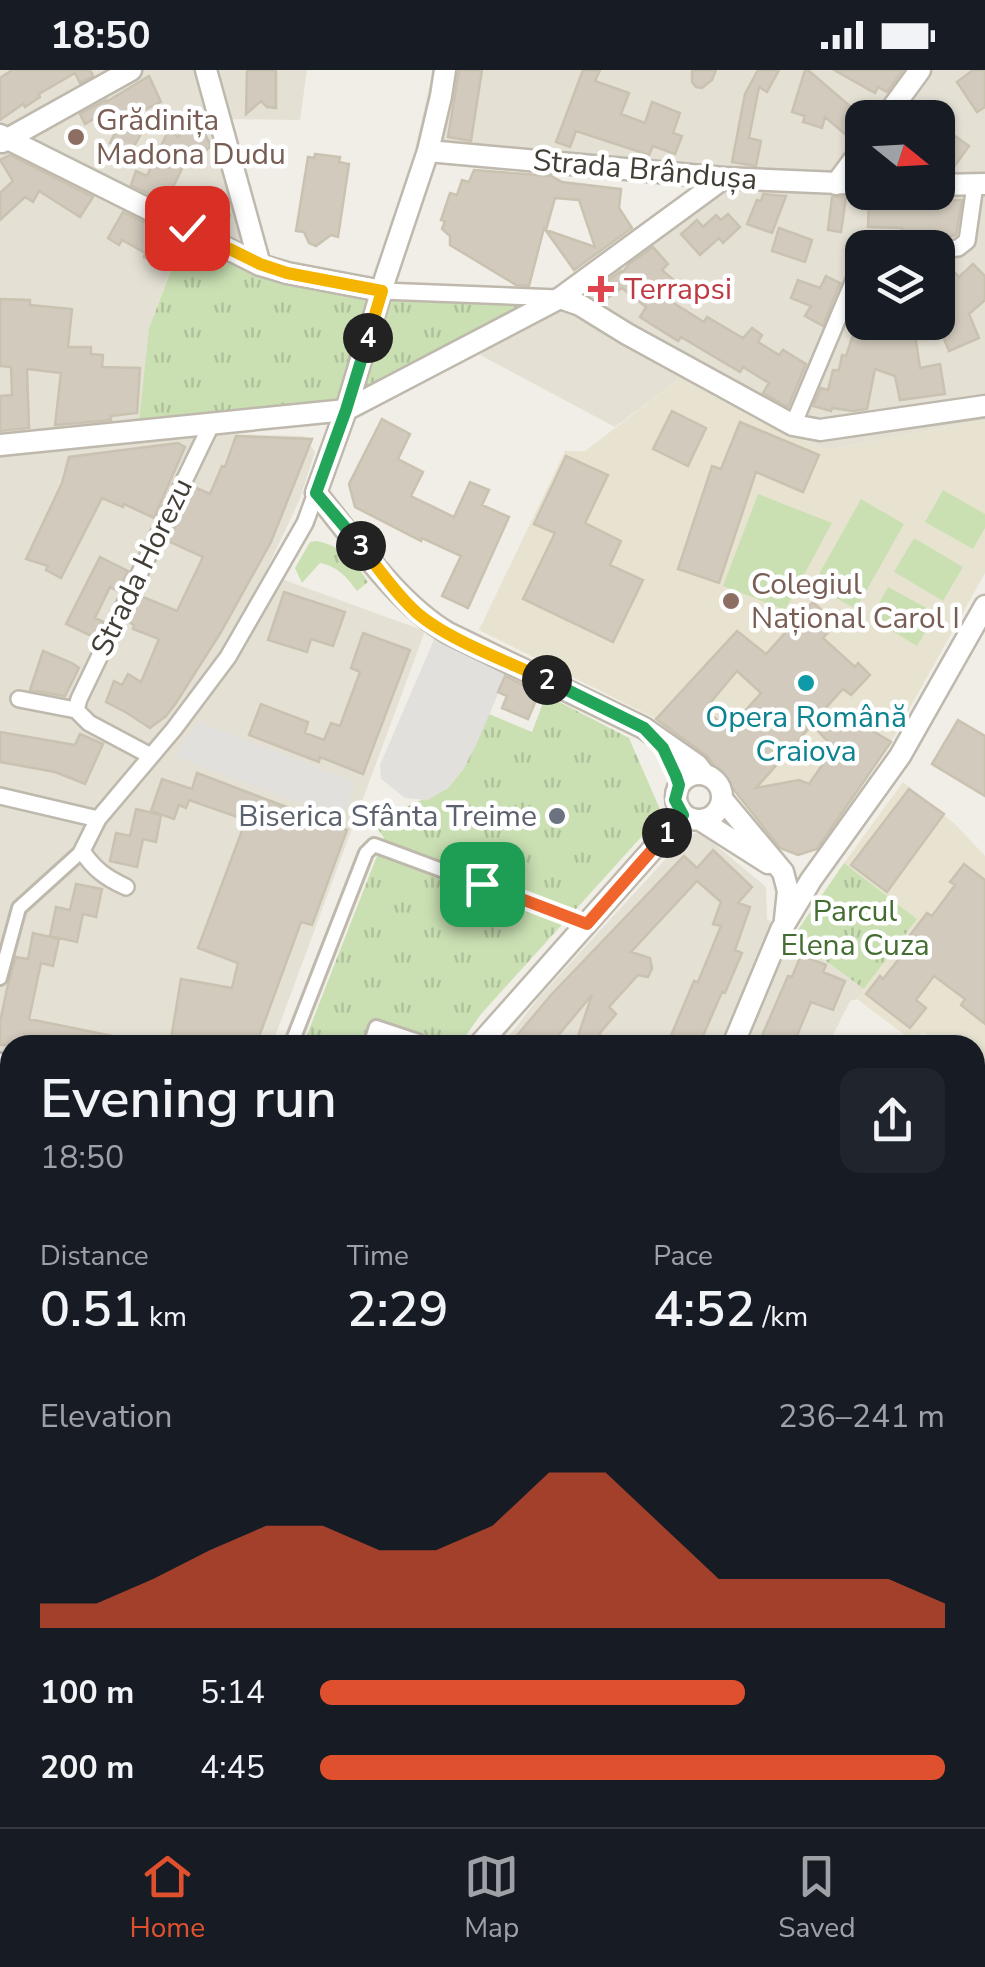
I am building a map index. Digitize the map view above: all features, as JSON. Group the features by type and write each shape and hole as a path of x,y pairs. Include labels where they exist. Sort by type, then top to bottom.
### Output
{"street":[{"path":"3,139 131,70"},
{"path":"206,70 260,264"},
{"path":"0,978 18,908 82,851 98,819 228,657 305,523 346,410 428,151 445,70"},
{"path":"898,100 920,70"},
{"path":"3,139 260,264 287,273 382,291 560,298 580,305 793,425 820,430 985,406"},
{"name":"Strada Brândușa","path":"428,151 724,178 845,184"},
{"path":"836,184 845,172"},
{"path":"0,445 346,410 560,298 724,178"},
{"path":"955,248 967,241 980,185"},
{"path":"793,425 845,302"},
{"name":"Strada Horezu","path":"76,710 211,425"},
{"path":"316,493 407,602 427,620 644,728 714,779 722,799 784,872 788,900 781,930"},
{"path":"737,1035 781,930 900,756 985,606"},
{"path":"19,698 76,710 89,723 151,756"},
{"path":"644,728 663,748 679,785"},
{"path":"704,774 690,775 679,785 675,800 693,818 784,872 812,880"},
{"path":"0,796 98,819"},
{"path":"488,1035 587,924 693,818 716,814 722,799"},
{"path":"295,1035 366,853 374,845 587,924"},
{"path":"82,851 106,878 126,887"},
{"path":"373,1035 376,1027 400,1035"}],"shaded area":[{"path":"0,70 307,70 300,120 229,119 269,257 187,225 149,328 139,432 304,436 315,452 299,501 265,573 425,631 276,1035 0,1035"},
{"path":"433,70 985,70 985,420 826,450 737,410 682,377 615,427 480,355 701,184 415,149"},
{"name":"Colegiul Național Carol I","path":"682,377 737,410 826,450 985,420 985,573 891,742 827,842 798,855 776,843 723,775 656,719 479,630 565,451 585,451"},
{"path":"439,628 511,664 464,768 448,788 428,800 405,798 381,779 380,765"},
{"path":"199,722 356,782 342,818 174,756"},
{"path":"903,782 955,824 985,856 985,1035 905,1035 857,999 917,919 844,863"},
{"path":"696,833 705,836 766,887 767,919 864,989 857,999 850,1001 833,1035 510,1035 540,996 686,837"}],"green space":[{"path":"187,228 287,274 545,299 368,399 138,432 149,328"},
{"path":"943,490 985,514 985,528 973,549 925,522"},
{"path":"758,494 832,523 785,610 723,586"},
{"path":"861,499 904,524 856,609 813,585"},
{"path":"914,538 963,567 943,601 894,572"},
{"path":"310,542 347,555 368,582 357,591 341,573 320,563 302,583 295,568"},
{"path":"888,587 936,613 917,646 871,618"},
{"path":"546,695 629,738 662,814 466,1035 307,1035 384,838 373,822 448,788 464,768 489,714 532,732"},
{"name":"Parcul Elena Cuza","path":"844,863 917,919 864,989 793,937"}],"building":[{"path":"12,70 90,70 93,76 80,83 75,73 0,120 0,78"},
{"path":"247,70 276,70 276,108 261,101 246,114"},
{"path":"459,70 482,70 471,141 448,137"},
{"path":"583,70 600,70 595,81 629,93 621,114 645,123 652,102 680,113 673,133 682,136 675,154 653,146 649,155 576,131 570,147 556,142"},
{"path":"692,70 716,70 702,88 692,82"},
{"path":"758,70 779,70 767,92 759,87 749,138 761,141 756,166 732,162 745,94"},
{"path":"808,70 845,102 845,134 825,117 822,128 803,122 805,116 792,112"},
{"path":"834,70 903,70 887,92 878,87 875,93"},
{"path":"973,70 985,70 985,107 977,112 957,82"},
{"path":"149,76 161,102 138,113 149,120 129,155 110,143 116,131 106,112 85,124 80,114"},
{"path":"200,114 211,146 192,163 186,160 166,202 131,185 136,171 147,176 168,131 178,137"},
{"path":"955,136 969,146 955,165"},
{"path":"315,154 340,157 339,162 349,164 338,237 331,235 316,246 309,243 304,232 296,231 308,157 314,158"},
{"path":"10,155 93,197 80,217 39,191 33,202 25,197 0,220 0,193 13,181 0,160"},
{"path":"474,170 551,176 562,182 621,189 619,208 632,228 574,270 544,228 529,286 516,285 450,245 450,236 442,229 450,193 457,195 462,180 469,182","holes":["555,198 579,200 595,247 546,230"]},
{"path":"763,194 786,196 772,233 747,224"},
{"path":"832,197 845,197 841,232 828,230"},
{"path":"955,200 962,200 956,235 955,230 868,227 869,210 955,210"},
{"path":"214,207 230,215 223,231 207,223"},
{"path":"123,212 168,234 151,261 122,240 119,245 108,238"},
{"path":"728,214 740,227 723,243 719,238 700,255 681,234 697,220 703,227 716,215 721,220"},
{"path":"779,228 812,240 805,262 772,251"},
{"path":"653,247 668,264 662,270 683,288 672,302 704,322 707,317 743,338 752,328 762,335 758,342 779,355 783,350 806,364 788,407 763,393 769,383 743,367 740,372 640,317 646,307 622,288 603,301 596,289"},
{"path":"973,264 985,276 985,300 969,314 979,338 949,351 944,340 955,340 955,273 959,277"},
{"path":"826,276 840,283 823,326 805,316 811,306 791,298 798,280 820,288"},
{"path":"0,299 30,300 30,305 72,309 68,347 91,347 91,354 103,355 102,367 140,368 137,413 111,416 111,420 55,425 61,373 27,369 29,428 0,431 0,396 12,395 11,367 0,366"},
{"path":"851,340 916,340 920,368 940,364 945,394 900,400 895,376 875,369 867,409 831,411 813,406 821,388 828,390 842,355 846,356"},
{"path":"672,411 706,428 688,466 653,449"},
{"path":"382,419 410,434 398,459 423,472 411,496 454,517 470,482 489,490 482,505 509,517 468,608 442,596 461,556 422,538 421,541 355,507 349,484"},
{"path":"740,422 819,455 803,492 756,472 719,583 678,569 712,466 721,469"},
{"path":"236,436 312,439 271,542 221,632 176,703 150,728 106,702 114,681 122,685 128,674 141,682 159,639 133,629 129,622 141,596 177,611 203,557 168,541 194,487 210,494"},
{"path":"178,443 185,447 154,518 102,498 61,578 46,570 48,566 26,559 62,483 69,457"},
{"path":"566,456 608,475 585,523 621,541 610,565 643,580 613,642 523,599 555,533 534,524"},
{"path":"100,557 128,571 118,591 110,587 95,618 104,622 96,638 66,624"},
{"path":"284,592 345,612 333,646 311,639 307,652 268,640"},
{"path":"813,602 836,624 823,638 870,675 851,695 843,689 813,722 863,725 891,742 817,849 798,855 780,848 707,756 656,719 737,631 766,654","holes":["737,671 761,693 728,730 705,709","812,725 834,748 809,784 799,780 756,788"]},
{"path":"363,633 410,650 363,774 249,735 261,704 308,722 305,733 324,740 331,723 340,726 360,672 351,668"},
{"path":"43,651 79,668 65,696 30,690"},
{"path":"505,676 539,693 528,719 502,708 507,696 498,692"},
{"path":"958,720 985,736 985,796 932,764"},
{"path":"0,732 75,745 80,734 103,744 85,784 55,772 0,762"},
{"path":"197,773 347,830 312,925 301,922 260,1035 172,1035 181,979 232,988 238,963 198,948 246,820 189,800 186,808 179,805 174,819 151,811 162,779 192,789"},
{"path":"909,789 944,814 887,892 851,865"},
{"path":"136,809 161,815 156,842 143,839 137,867 110,861 116,833 130,836"},
{"path":"713,850 752,887 738,903 750,907 735,950 742,953 703,1035 671,1035 721,926 713,924 721,902 697,881 631,952 650,958 652,968 648,977 638,975 609,1007 616,1014 600,1035 578,1035 592,995 558,1035 517,1035 684,856 697,868"},
{"path":"964,864 985,880 985,1024 961,1005 965,999 934,976 916,1000 926,1008 910,1028 866,994 905,951 901,947 927,913 932,916 955,885 950,882"},
{"path":"76,884 102,889 96,917 83,914 77,942 50,936 56,907 70,910"},
{"path":"33,933 59,939 53,966 41,963 29,1019 107,1035 0,1035 16,957 28,959"},
{"path":"801,955 826,965 823,972 845,981 833,1010 811,1002 797,1035 762,1035 788,976 792,977"}],"place":[{"name":"Grădinița Madona Dudu","path":"76,137"},
{"name":"Terrapsi","path":"601,289"},
{"name":"Colegiul Național Carol I","path":"731,601"},
{"name":"Opera Română Craiova","path":"806,683"},
{"name":"Biserica Sfânta Treime","path":"557,816"}],"route":[{"path":"187,228 287,273 382,291 316,493 417,613 448,633 644,728 663,748 676,776 679,785 675,800 683,815 587,924 482,884"}]}
